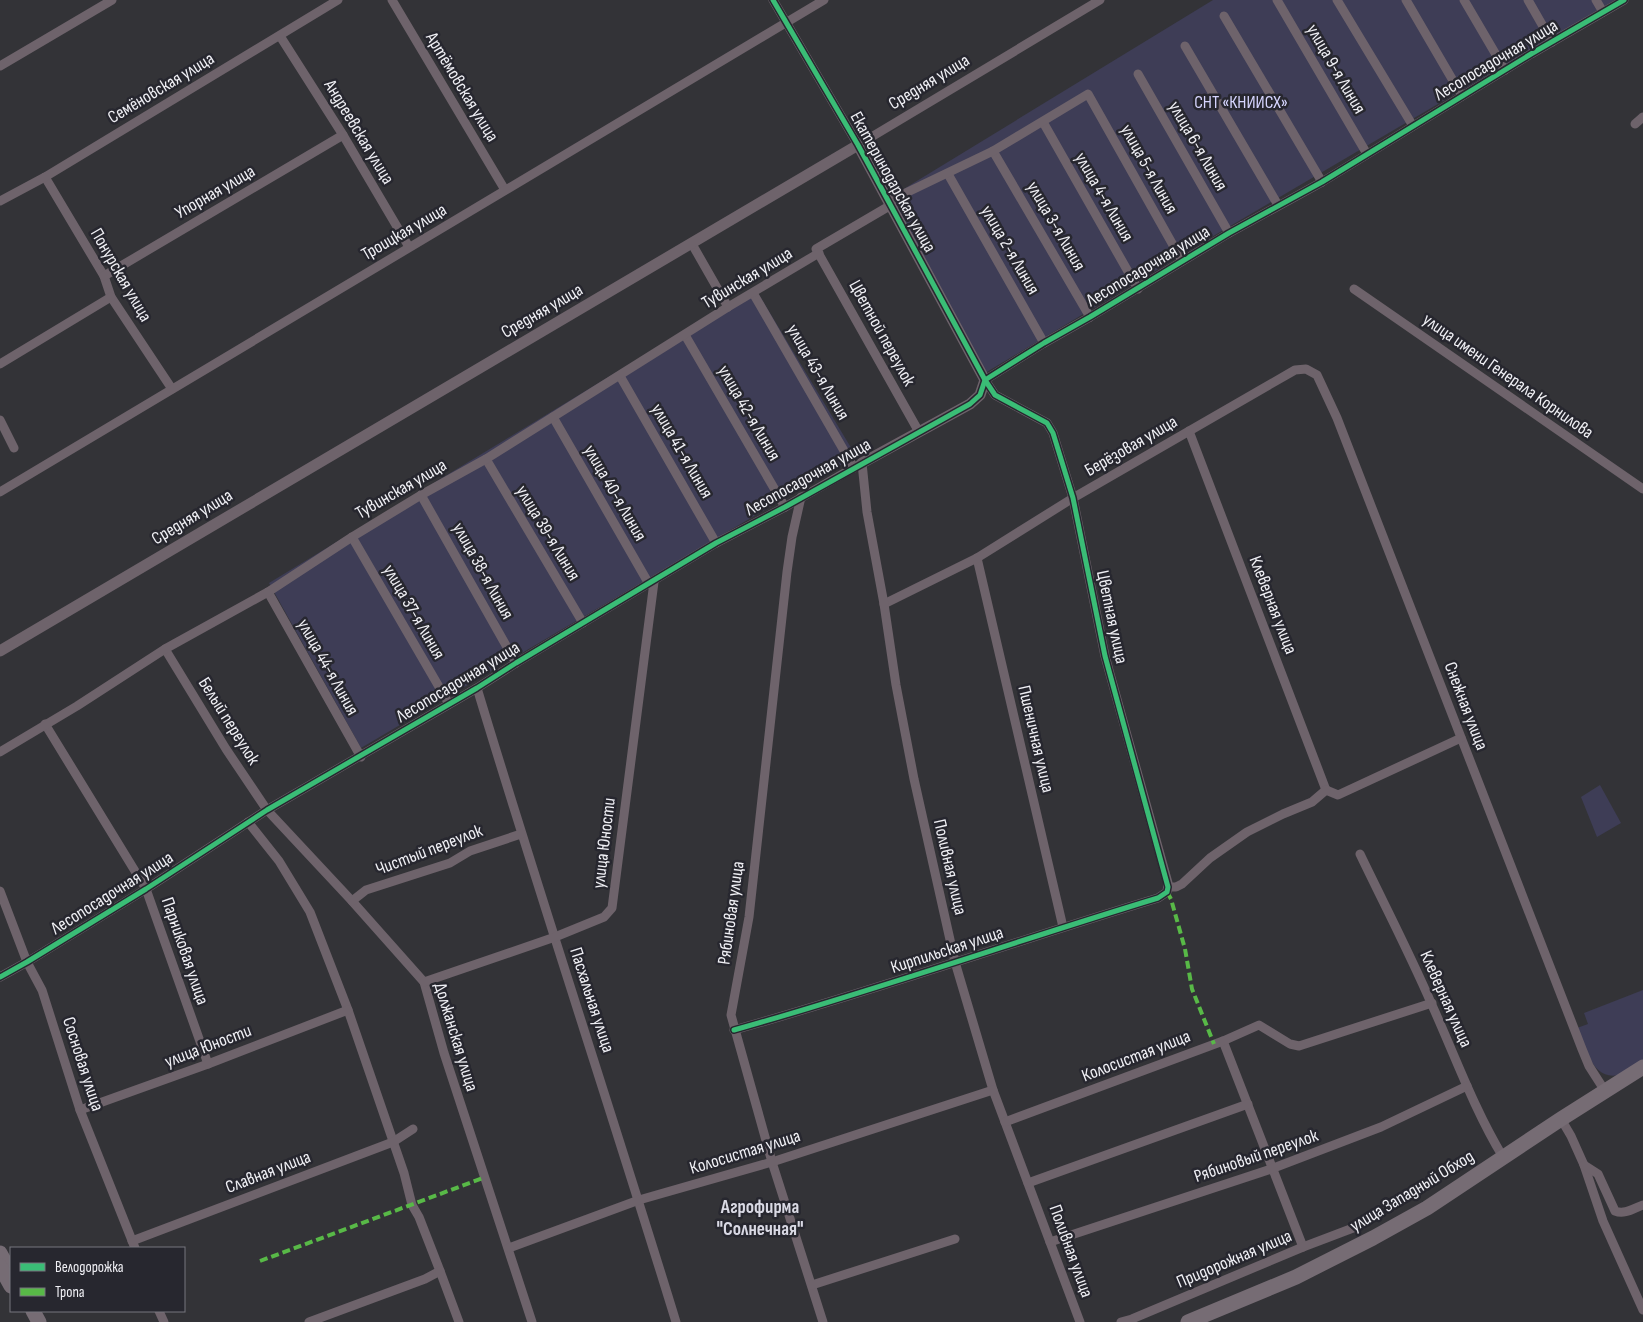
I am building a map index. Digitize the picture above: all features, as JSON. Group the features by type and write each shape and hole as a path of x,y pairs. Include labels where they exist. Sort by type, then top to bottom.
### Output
{"highway":[{"name":"улица Западный Обход","path":"1210,1322 1300,1284 1378,1246 1434,1214 1643,1067"},
{"name":"улица Западный Обход","path":"1188,1322 1296,1277 1373,1238 1427,1208 1503,1157 1594,1107 1643,1077"},
{"path":"0,1253 10,1271"},
{"path":"0,1266 10,1284"}],"street":[{"path":"0,66 112,0"},
{"name":"Семёновская улица","path":"0,202 45,177 338,0"},
{"name":"Артёмовская улица","path":"392,0 505,190"},
{"name":"Екатеринодарская улица","path":"773,0 858,145 985,380"},
{"name":"Троицкая улица","path":"0,492 824,0"},
{"name":"Средняя улица","path":"0,651 692,244 1100,0"},
{"name":"улица 9-я Линия","path":"1277,0 1367,154"},
{"path":"1338,0 1413,126"},
{"path":"1406,0 1462,96"},
{"path":"1464,0 1505,70"},
{"path":"1528,0 1552,42"},
{"path":"1596,0 1603,12"},
{"name":"Лесопосадочная улица","path":"0,976 27,962 146,889 267,810 477,688 716,543 785,507 970,404 980,395 985,380 1044,342 1138,289 1229,233 1322,182 1624,0"},
{"path":"1224,16 1322,182"},
{"name":"Андреевская улица","path":"280,36 343,135 409,247"},
{"path":"1185,46 1278,205"},
{"name":"улица 6-я Линия","path":"1138,74 1229,233"},
{"name":"Тувинская улица","path":"0,752 166,649 268,592 421,495 486,460 753,293 890,203 994,151 1088,94"},
{"name":"улица 5-я Линия","path":"1088,94 1182,261"},
{"path":"1635,124 1643,117"},
{"name":"улица 4-я Линия","path":"1043,122 1138,289"},
{"name":"Упорная улица","path":"104,276 343,135"},
{"name":"улица 3-я Линия","path":"994,151 1090,317"},
{"name":"улица 2-я Линия","path":"948,174 1044,342"},
{"name":"Понурская улица","path":"45,177 104,276 111,297 172,389"},
{"path":"692,244 728,307"},
{"name":"Цветной переулок","path":"817,251 918,432"},
{"name":"улица имени Генерала Корнилова","path":"1354,289 1643,490"},
{"name":"улица 43-я Линия","path":"753,293 858,466"},
{"path":"0,364 111,297"},
{"name":"улица 42-я Линия","path":"685,335 785,507"},
{"name":"Берёзовая улица","path":"884,604 977,558 1072,498 1295,370 1306,369 1317,375"},
{"name":"Снежная улица","path":"1317,375 1340,427 1582,1049 1589,1066 1605,1092"},
{"name":"улица 41-я Линия","path":"620,376 716,543"},
{"name":"Цветная улица","path":"985,380 995,395 1047,423 1053,433 1072,498 1105,656 1167,889"},
{"name":"улица 40-я Линия","path":"554,417 651,583"},
{"path":"0,420 14,448"},
{"name":"Клеверная улица","path":"1189,431 1326,790"},
{"name":"улица 39-я Линия","path":"486,460 583,624"},
{"name":"Поливная улица","path":"858,466 914,780 955,962 993,1090 1080,1322"},
{"name":"улица 38-я Линия","path":"421,495 516,663"},
{"name":"Рябиновая улица","path":"801,498 792,537 787,572 749,917 731,1015 772,1162 823,1322"},
{"name":"улица 37-я Линия","path":"352,537 449,704"},
{"name":"Пшеничная улица","path":"977,558 1063,927"},
{"name":"улица Юности","path":"424,982 555,937 604,917 612,908 651,583"},
{"name":"улица 44-я Линия","path":"268,592 360,757"},
{"name":"Белый переулок","path":"166,649 226,749 267,810"},
{"name":"Пасхальная улица","path":"477,688 521,834 639,1200 676,1322"},
{"name":"Парниковая улица","path":"45,724 146,889 208,1064"},
{"path":"1326,790 1338,795 1461,738"},
{"name":"Кирпильская улица","path":"734,1030 806,1010 1158,898 1167,889 1182,884 1210,858 1247,832 1312,802 1326,790"},
{"name":"Должанская улица","path":"267,810 424,982 475,1151 509,1248 532,1322"},
{"path":"248,822 279,860 310,912 348,1010 393,1142 412,1205 419,1216 459,1322"},
{"name":"Чистый переулок","path":"352,901 366,890 450,863 470,851 521,834"},
{"name":"Клеверная улица","path":"1360,854 1432,1003 1466,1086 1503,1157"},
{"name":"Сосновая улица","path":"0,891 27,962 42,990 80,1110 134,1245"},
{"name":"Колосистая улица","path":"1005,1122 1223,1041 1259,1025 1290,1044 1299,1046 1432,1003"},
{"name":"улица Юности","path":"80,1110 208,1064 348,1010"},
{"path":"1223,1041 1271,1169 1303,1247"},
{"name":"Рябиновый переулок","path":"1050,1242 1271,1169 1381,1127 1466,1086"},
{"name":"Колосистая улица","path":"509,1248 639,1200 772,1162 993,1090"},
{"path":"1028,1182 1248,1104"},
{"path":"1564,1123 1584,1166 1603,1221 1643,1310"},
{"name":"Славная улица","path":"134,1245 393,1142 413,1129"},
{"path":"1584,1166 1598,1174 1616,1211 1620,1213 1625,1212 1643,1205"},
{"name":"Придорожная улица","path":"1121,1322 1141,1316 1303,1247 1360,1225"},
{"path":"812,1286 955,1239"},
{"path":"308,1322 425,1279 440,1271"}],"green space":[{"name":"СНТ «КНИИСХ»","path":"1213,0 1615,0 1215,235 980,376 884,201"},
{"path":"755,288 856,456 361,748 269,583"},
{"path":"1600,785 1621,823 1597,837 1581,797"},
{"path":"1643,990 1643,1063 1622,1074 1612,1076 1604,1074 1597,1069 1587,1054 1577,1028 1588,1024 1584,1013"}],"marked path":[{"path":"1167,892 1171,899 1185,949 1192,989 1214,1044"},
{"path":"260,1261 483,1178"}],"cycle path":[{"path":"734,1030 841,999 1158,898 1167,892 1168,887 1105,656 1073,498 1053,433 1047,423 995,395 985,380 858,145 773,0"},
{"path":"0,977 146,889 267,810 477,688 716,543 785,507 970,404 980,395 985,380 1044,343 1229,233 1322,182 1531,54 1624,0"}],"district":[{"name":"Агрофирма \"Солнечная\"","path":"760,1218"}]}
